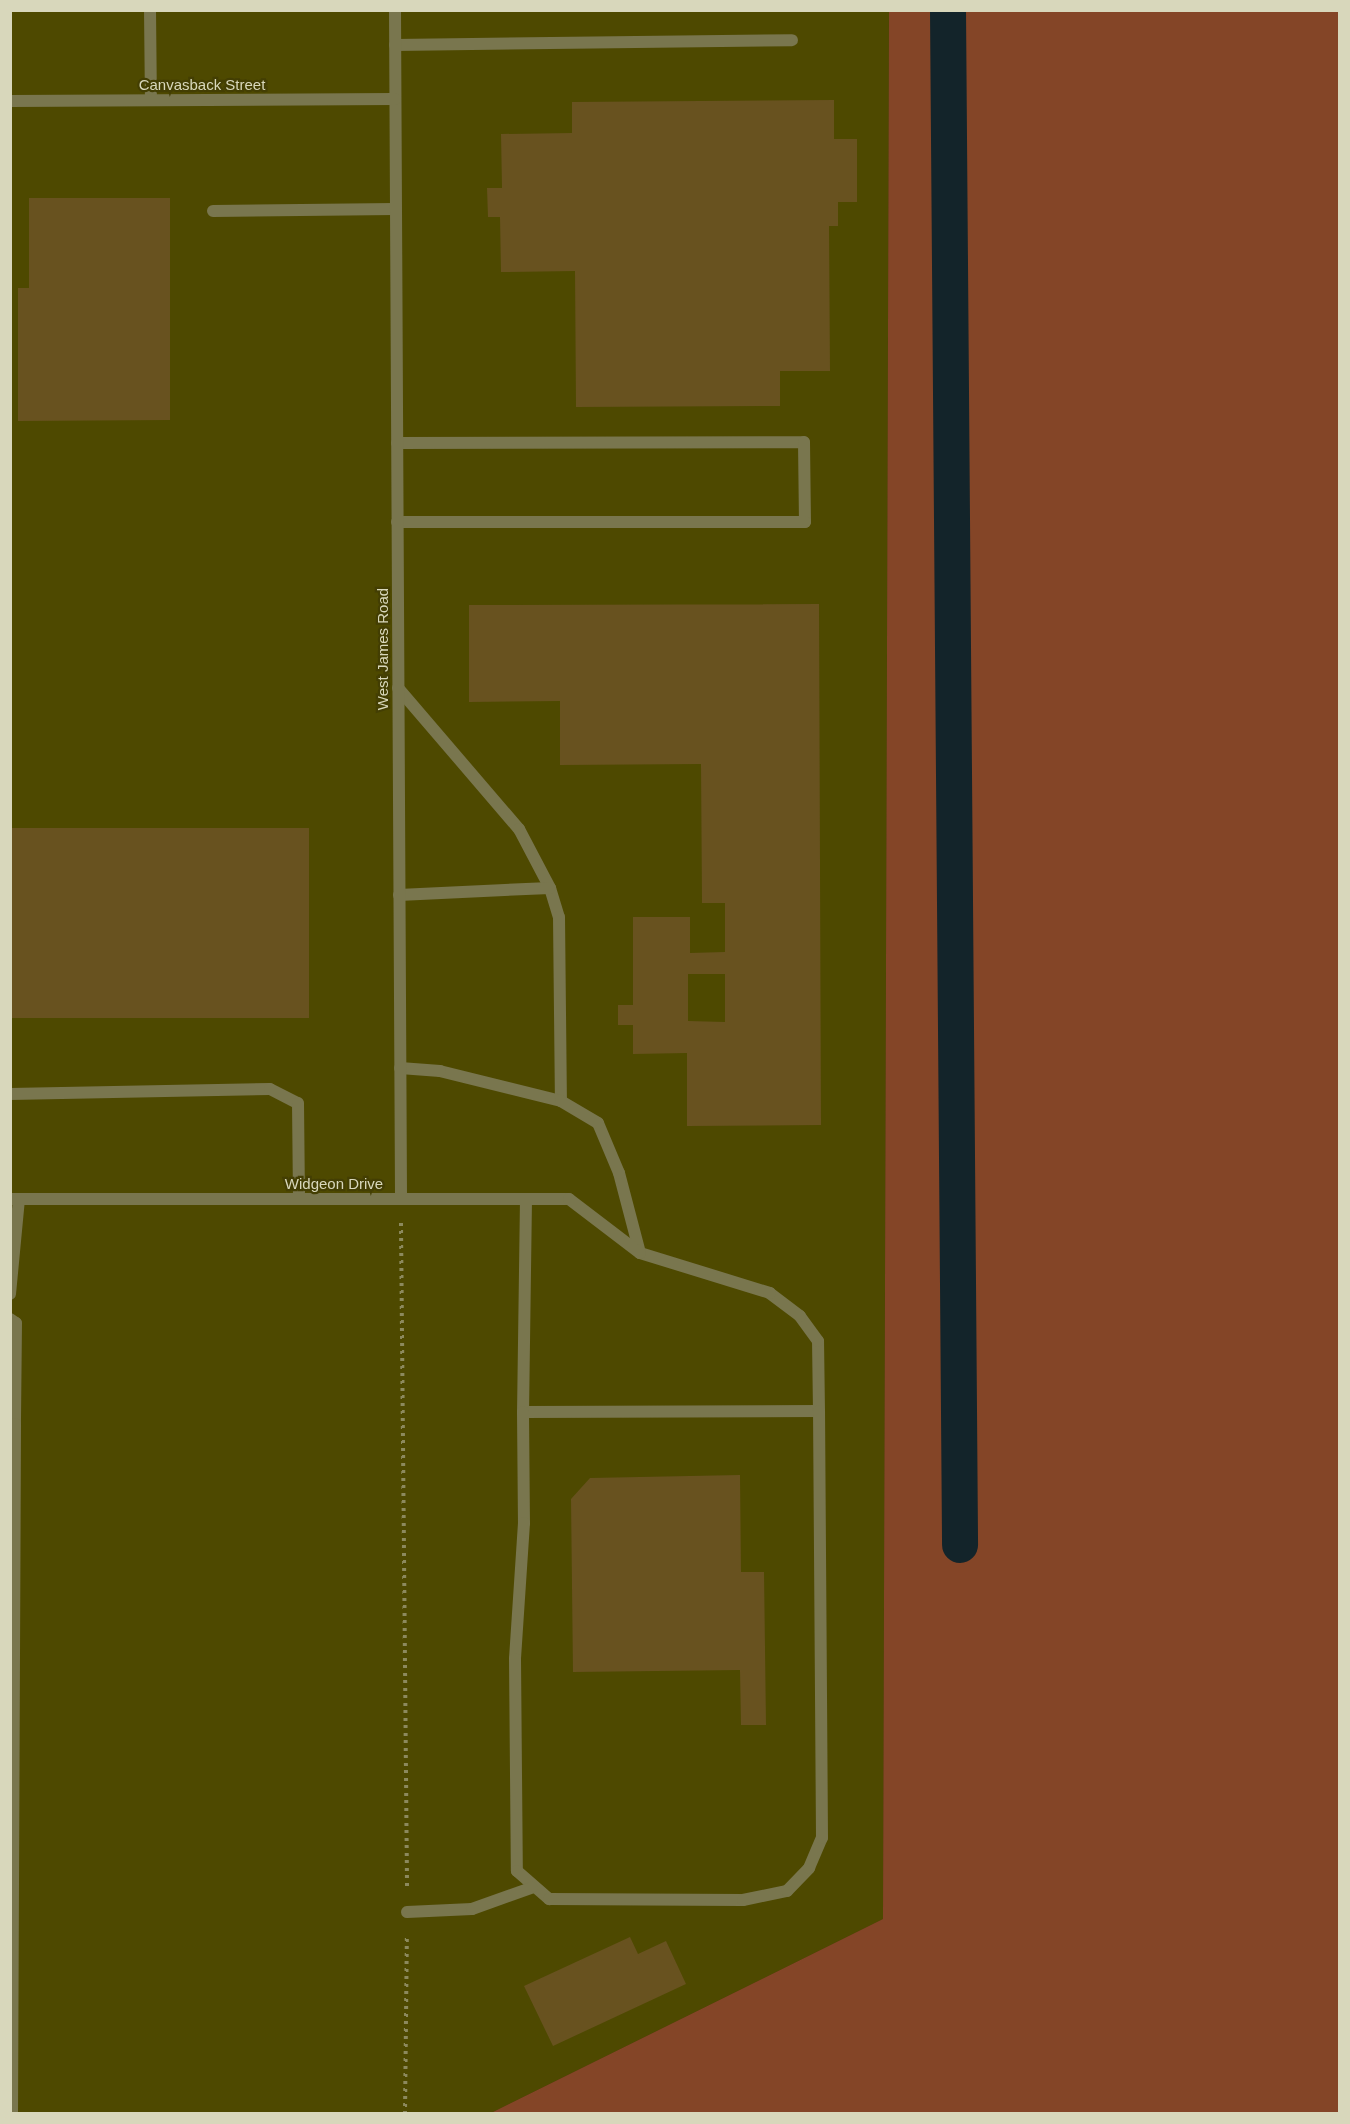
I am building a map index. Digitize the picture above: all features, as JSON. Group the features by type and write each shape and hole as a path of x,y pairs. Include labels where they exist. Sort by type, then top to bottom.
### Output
{"street":[{"path":"150,10 151,100"},
{"name":"West James Road","path":"395,10 401,1198"},
{"path":"394,45 792,40"},
{"name":"Canvasback Street","path":"10,101 394,99"},
{"path":"213,211 395,209"},
{"path":"397,443 804,442 805,510 805,522 397,522"},
{"path":"398,688 519,829 550,888 559,918 561,1101"},
{"path":"399,895 550,888"},
{"path":"400,1068 440,1071 561,1101 598,1123 607,1140 640,1253"},
{"path":"10,1094 270,1089 298,1103 299,1199"},
{"path":"10,1294 15,1199"},
{"name":"Widgeon Drive","path":"15,1199 568,1199 640,1253 770,1293 801,1316 818,1341 822,1838 809,1868 787,1891 743,1900 549,1899 531,1888"},
{"path":"407,1912 472,1909 531,1888 518,1871 514,1838 524,1412 526,1199"},
{"path":"10,1319 16,1323 13,1424 12,2114"},
{"path":"524,1412 819,1411"}],"path":[{"path":"401,1198 407,1912 405,2114"}],"shaded area":[{"path":"11,11 889,11 883,1919 491,2113 11,2114"},
{"path":"889,11 1339,11 1339,2113 491,2113 883,1919"}],"building":[{"path":"834,100 834,139 857,139 857,202 838,202 838,226 829,226 830,371 780,371 780,406 576,407 575,271 501,272 500,217 488,217 487,188 502,188 501,134 572,133 572,102"},
{"path":"29,198 170,198 170,420 18,421 18,288 29,288"},
{"path":"819,604 821,1125 687,1126 687,1053 633,1054 633,1025 618,1025 618,1005 633,1005 633,917 690,917 690,953 725,952 725,903 702,903 701,764 560,765 560,701 469,702 469,605","holes":["688,974 725,974 725,1022 688,1021"]},
{"path":"10,828 309,828 309,1018 10,1018"},
{"path":"740,1475 741,1572 764,1572 766,1725 741,1725 740,1670 573,1672 571,1499 590,1478"},
{"path":"630,1937 638,1954 666,1941 686,1984 553,2046 524,1986"}],"waterway":[{"path":"948,10 960,1545"}]}
